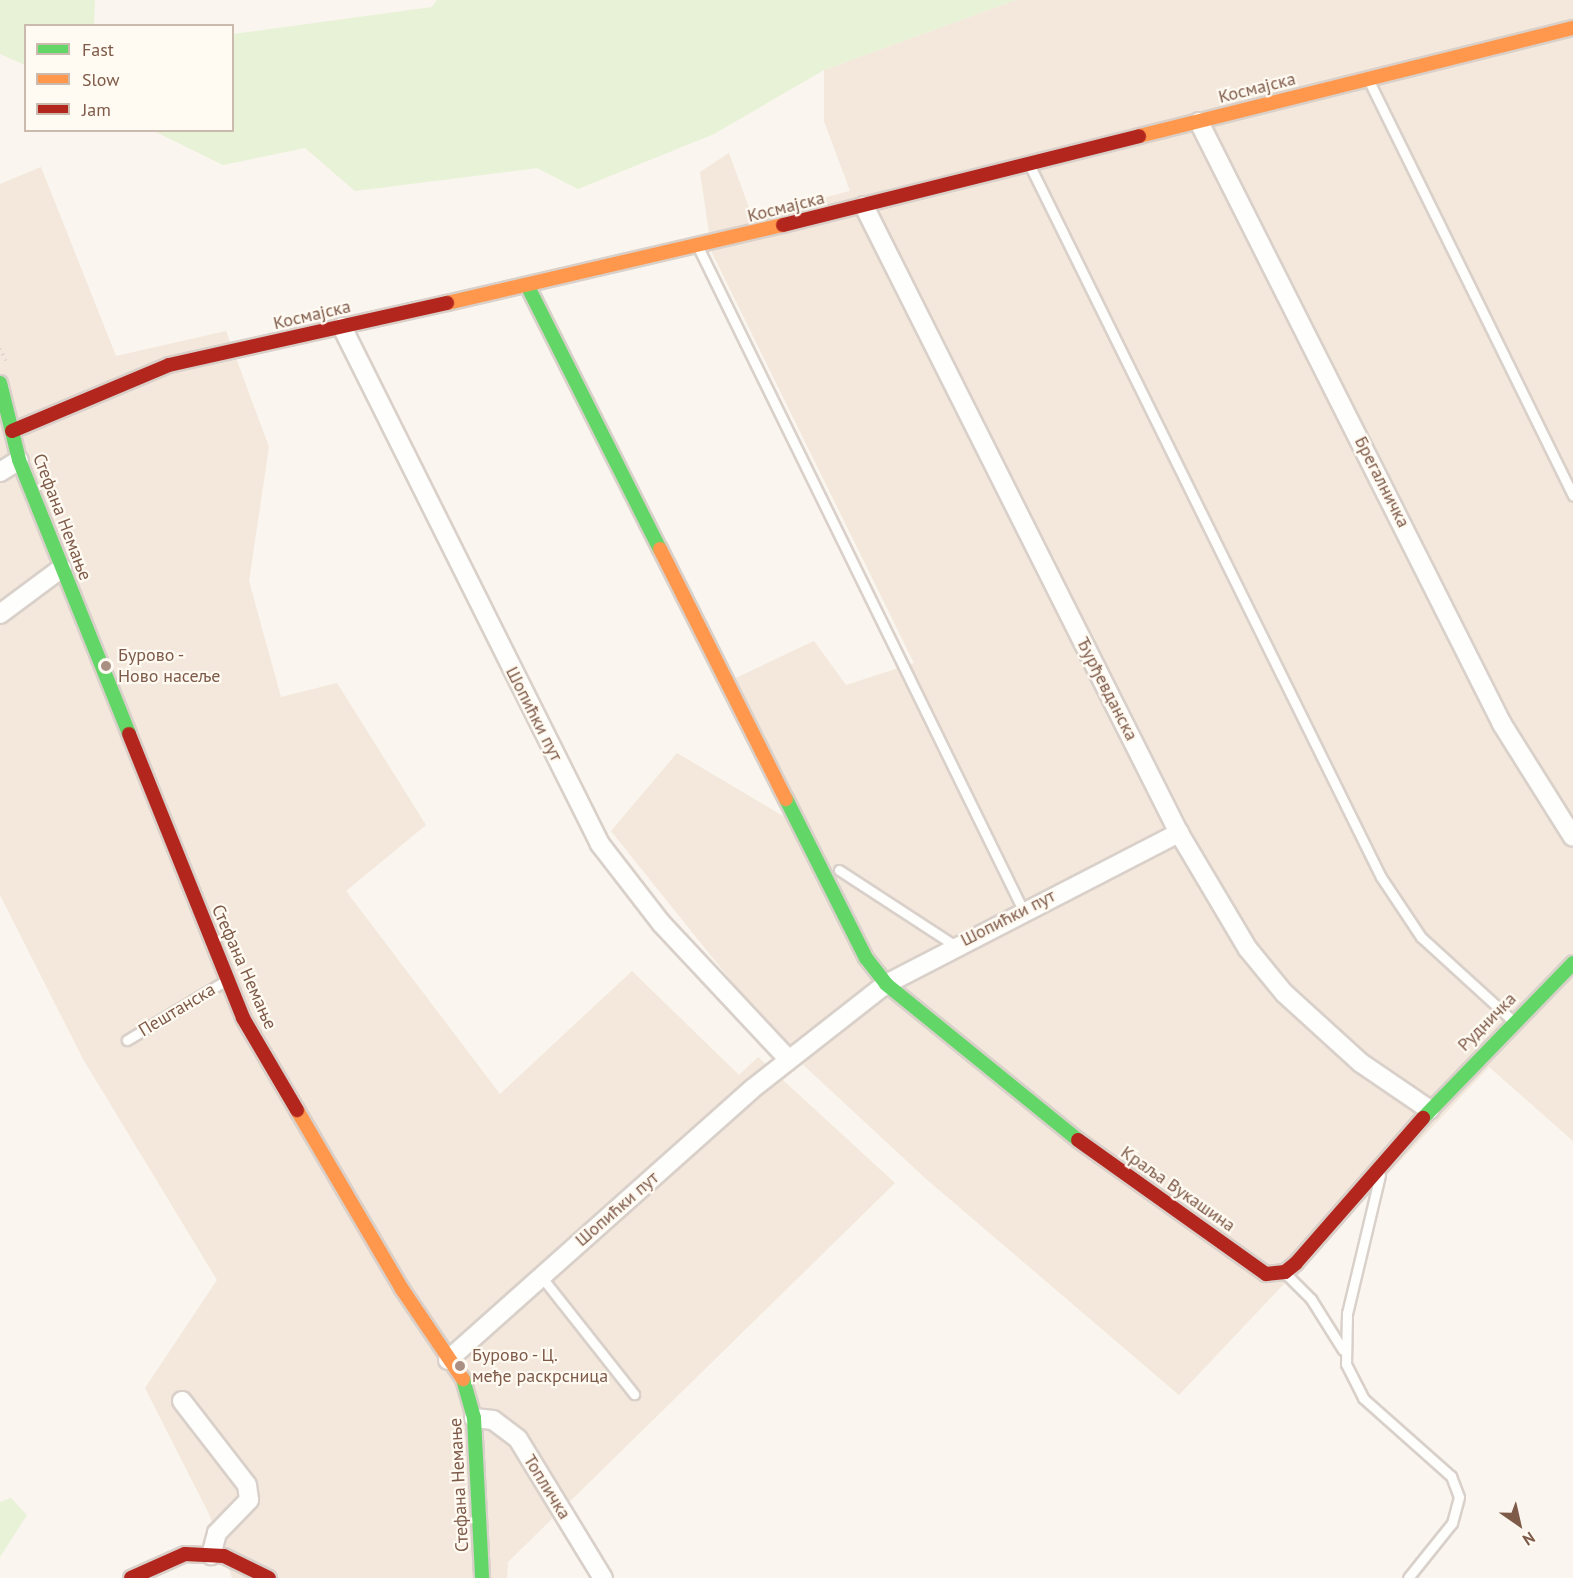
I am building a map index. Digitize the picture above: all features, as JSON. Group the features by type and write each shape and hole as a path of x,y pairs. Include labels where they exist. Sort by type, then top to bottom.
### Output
{"street":[{"name":"Космајска","path":"12,430 169,365 698,247 1573,28"},
{"name":"Брегалничка","path":"1199,122 1502,724 1573,837"},
{"name":"Ђурђевданска","path":"864,206 1179,833 1248,949 1284,993 1361,1063 1430,1110"},
{"name":"Краља Вукашина","path":"527,285 833,898 886,984 1137,1183 1266,1274 1285,1272"},
{"name":"Шопићки пут","path":"342,327 600,844 661,923 789,1060"},
{"name":"Стефана Немање","path":"0,383 19,460 243,1018 448,1360 464,1380 474,1418 482,1578"},
{"path":"0,472 19,460"},
{"path":"0,614 62,568"},
{"name":"Шопићки пут","path":"448,1360 540,1275 789,1060 886,984 954,945 1179,833"},
{"name":"Рудничка","path":"1430,1110 1513,1020 1573,963"},
{"path":"1285,1272 1430,1110"},
{"path":"182,1401 247,1485 249,1500 217,1533 211,1555"},
{"name":"Топличка","path":"474,1418 493,1420 518,1439 603,1578"},
{"path":"131,1578 185,1554 224,1556 269,1578"}],"lane":[{"path":"1368,79 1399,153 1573,496"},
{"path":"1029,164 1381,877 1421,937 1513,1020"},
{"path":"698,247 1023,910"},
{"path":"839,870 954,945"},
{"name":"Пештанска","path":"127,1040 226,980"},
{"path":"1344,1352 1347,1313 1379,1190 1380,1167"},
{"path":"1285,1272 1311,1299 1344,1352 1364,1398 1451,1476 1458,1490 1456,1515 1408,1578"},
{"path":"540,1275 634,1394"}],"shaded area":[{"path":"1016,0 1573,0 1573,1141 1489,1067 1179,1395 925,1178 784,1047 611,831 677,753 788,819 723,684 814,641 846,685 914,663 712,253 700,172 729,153 752,216 850,191 824,121 824,70"},
{"path":"41,167 116,356 226,331 269,447 249,581 281,697 337,683 426,825 346,891 500,1094 632,971 739,1075 758,1057 895,1183 508,1562 507,1578 232,1578 209,1514 145,1388 217,1280 83,1059 0,895 0,184"}],"green space":[{"path":"0,0 95,0 94,24 24,24 24,65 0,54"},
{"path":"437,0 1016,0 824,70 714,134 578,189 537,168 355,191 305,148 223,165 156,132 234,132 234,34 432,7"},
{"path":"11,1498 27,1515 0,1557 0,1502"}],"traffic: fast":[{"path":"527,285 660,549"},
{"path":"0,383 19,460 129,734"},
{"path":"786,799 866,958 886,984 1078,1140"},
{"path":"1423,1118 1573,963"},
{"path":"463,1379 474,1418 482,1578"}],"traffic: slow":[{"path":"1139,136 1573,28"},
{"path":"447,303 783,225"},
{"path":"660,549 786,799"},
{"path":"297,1110 402,1289 463,1379"}],"traffic: jam":[{"path":"783,225 1139,136"},
{"path":"12,431 169,365 447,303"},
{"path":"129,734 243,1018 297,1110"},
{"path":"1078,1140 1266,1274 1285,1272 1296,1263 1423,1118"},
{"path":"131,1578 185,1554 224,1556 269,1578"}],"place":[{"name":"Бурово - Ново насеље","path":"106,666"},
{"name":"Бурово - Ц. међе раскрсница","path":"460,1366"}]}
